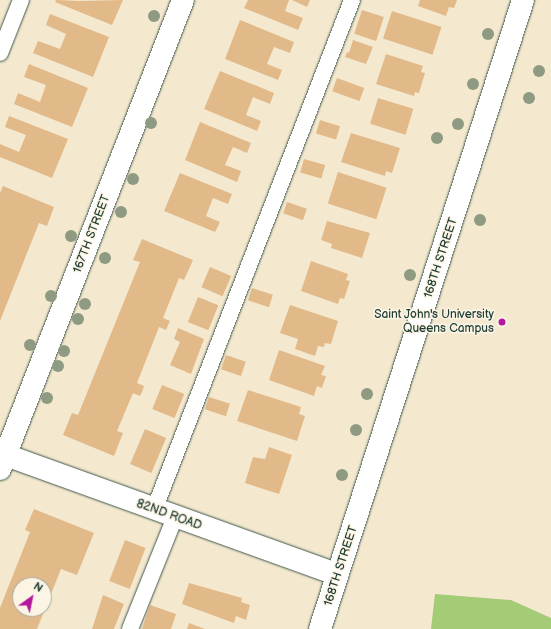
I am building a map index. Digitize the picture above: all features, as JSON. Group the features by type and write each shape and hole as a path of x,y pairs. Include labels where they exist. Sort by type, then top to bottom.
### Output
{"street":[{"name":"167TH STREET","path":"2,459 183,0"},
{"name":"168TH STREET","path":"320,629 523,0"},
{"name":"82ND ROAD","path":"2,459 175,517 338,575"}],"lane":[{"path":"0,53 21,0"},
{"path":"154,510 352,0"},
{"path":"130,629 175,517"}],"green space":[{"path":"435,594 511,600 551,618 551,629 431,629"}],"building":[{"path":"56,0 123,0 112,25 55,2"},
{"path":"248,0 289,0 285,11 303,18 298,30 244,8"},
{"path":"292,0 310,0 307,7"},
{"path":"420,0 457,0 454,8 449,7 446,16 418,6"},
{"path":"362,10 384,17 376,41 354,34"},
{"path":"392,11 441,27 432,55 383,39"},
{"path":"50,14 109,37 93,77 33,53 38,41 60,49 66,34 46,25"},
{"path":"240,20 294,42 290,53 274,47 267,64 282,70 278,80 225,59"},
{"path":"353,40 373,47 366,64 345,57 347,52 349,53"},
{"path":"386,54 423,66 421,72 425,73 419,93 415,92 414,96 376,84"},
{"path":"29,64 88,88 72,127 14,104 18,93 40,102 46,85 24,77"},
{"path":"220,71 274,93 270,104 253,97 246,115 261,121 257,131 204,109"},
{"path":"337,78 364,88 359,101 332,91"},
{"path":"378,98 413,109 405,135 370,124"},
{"path":"9,116 68,139 52,178 0,157 0,144 19,152 26,135 5,127"},
{"path":"320,120 340,126 336,140 316,133"},
{"path":"200,122 251,143 247,153 233,147 225,165 241,171 237,182 185,160"},
{"path":"351,133 400,148 392,173 386,171 385,176 341,162"},
{"path":"304,159 325,165 321,179 300,172"},
{"path":"338,172 387,188 376,219 328,203"},
{"path":"180,173 232,194 228,204 213,198 206,216 220,222 215,232 164,211"},
{"path":"3,186 54,207 47,226 39,223 0,321 0,193"},
{"path":"287,202 307,209 303,220 283,213"},
{"path":"327,221 370,233 362,258 331,248 332,244 321,240"},
{"path":"142,239 193,260 184,280 179,278 163,318 170,321 166,330 159,327 137,383 144,386 142,392 140,396 133,393 117,431 123,433 114,456 63,435 72,413 78,415 140,262 133,260"},
{"path":"311,261 348,274 346,280 350,281 344,299 340,298 338,304 301,291"},
{"path":"210,267 231,276 223,296 201,287"},
{"path":"252,288 273,295 269,307 248,300"},
{"path":"198,297 218,305 208,330 188,322"},
{"path":"290,305 338,321 331,344 325,343 324,347 318,346 315,356 295,349 298,339 280,333"},
{"path":"178,328 204,339 191,374 170,365 180,342 174,339"},
{"path":"279,350 325,366 321,375 326,376 322,388 317,386 314,396 269,380"},
{"path":"226,355 246,362 241,376 221,369"},
{"path":"162,385 184,394 175,418 152,409"},
{"path":"248,390 301,407 299,414 305,416 297,441 237,421"},
{"path":"209,397 230,404 226,416 205,409"},
{"path":"145,429 166,438 151,473 130,464"},
{"path":"269,447 292,455 279,494 245,483 253,457 265,459"},
{"path":"34,509 94,533 77,575 61,569 52,592 52,577 12,577 30,532 25,530"},
{"path":"125,540 146,548 130,589 109,581"},
{"path":"12,578 12,617 42,617 37,629 0,629 0,608"},
{"path":"189,583 242,598 241,602 250,605 246,620 236,616 234,623 182,604"},
{"path":"103,595 124,604 114,629 92,629"},
{"path":"150,605 176,614 171,629 142,629"},
{"path":"189,623 205,629 187,629"}],"place":[{"name":"Saint John's University Queens Campus","path":"502,322"}]}
